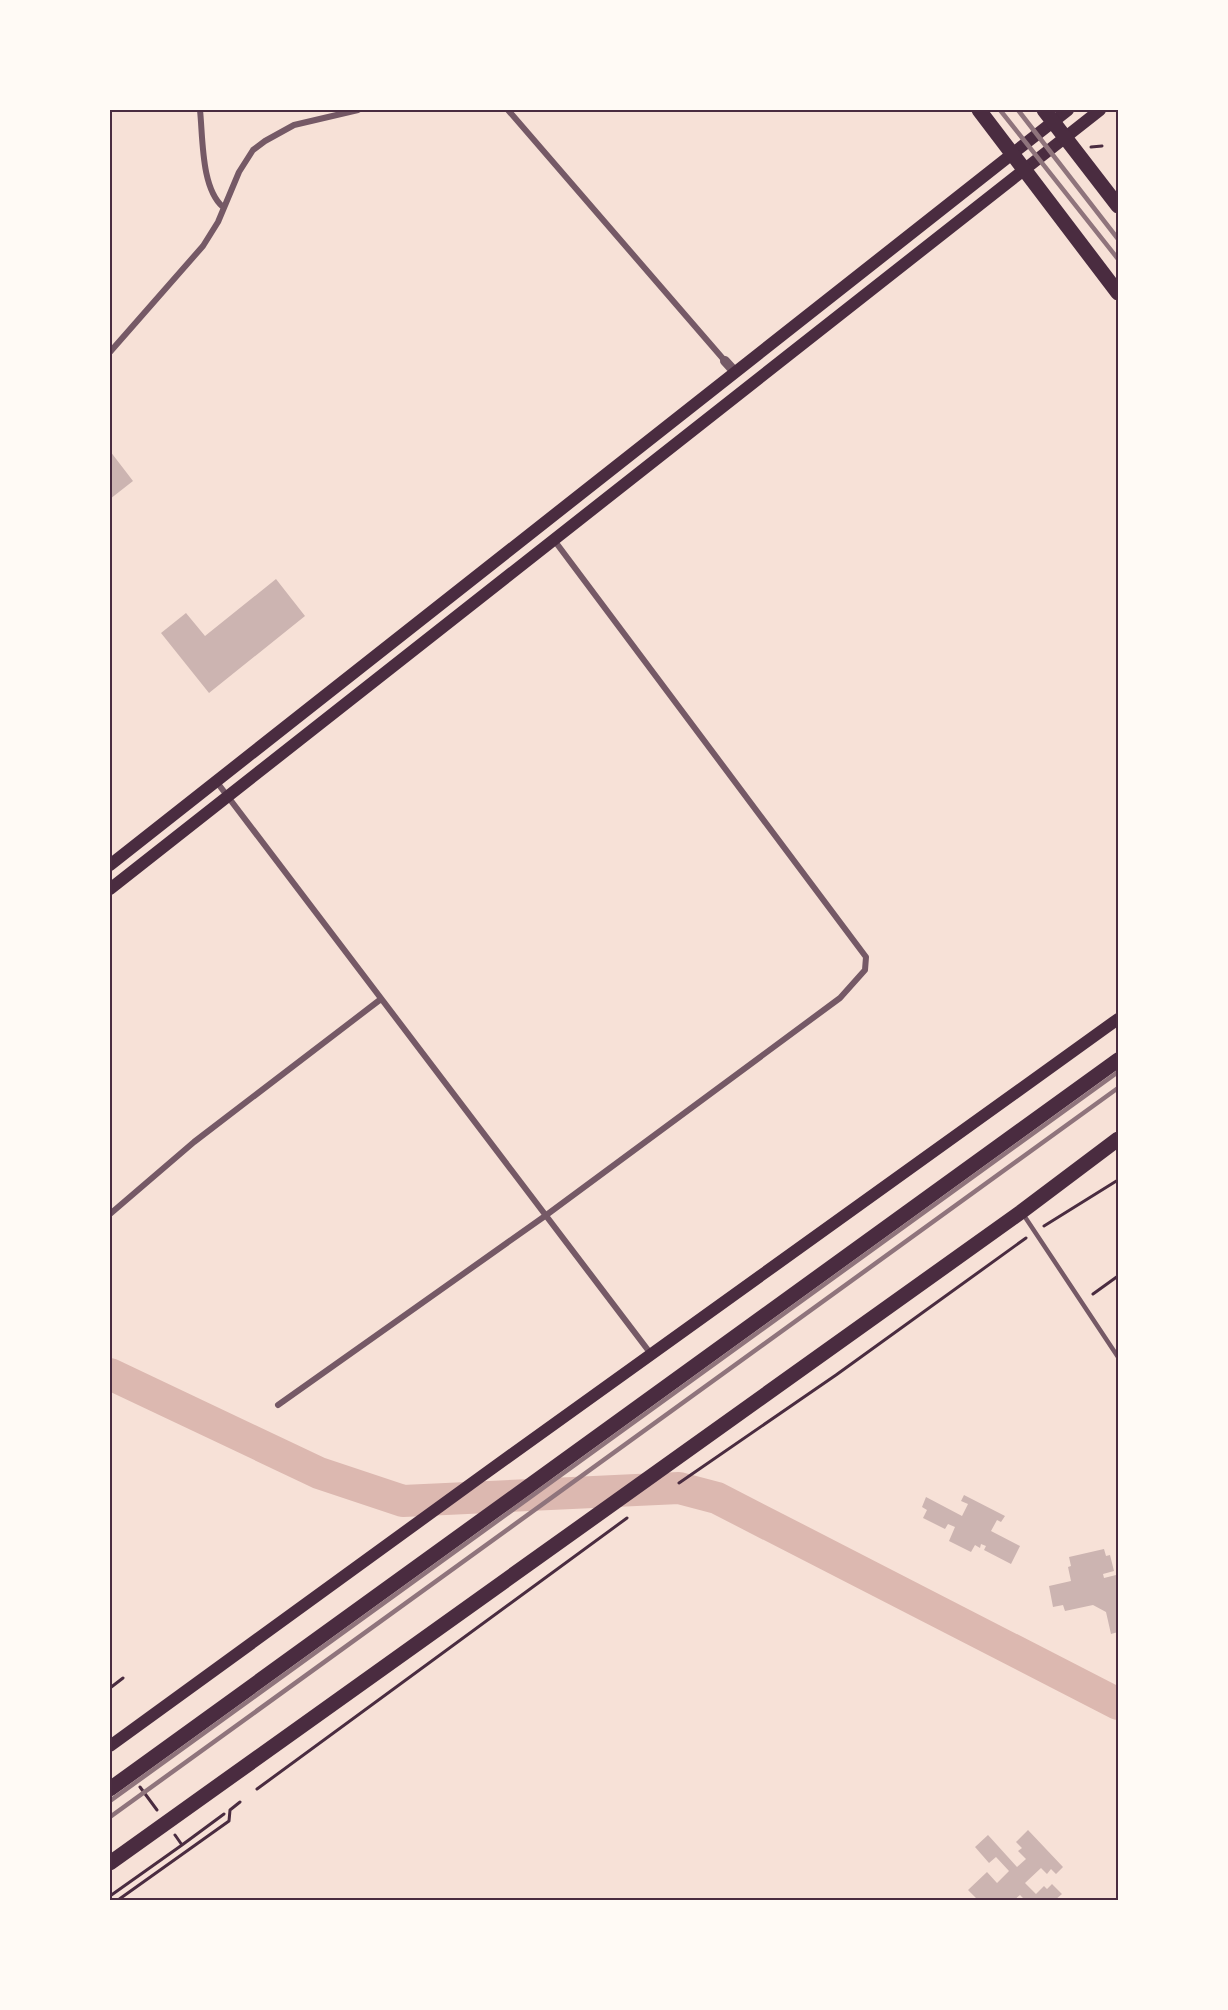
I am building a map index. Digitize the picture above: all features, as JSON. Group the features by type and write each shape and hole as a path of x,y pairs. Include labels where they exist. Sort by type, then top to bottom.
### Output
{"main road":[{"path":"979,110 1119,293"},
{"path":"110,865 1013,153 1048,116 1068,110"},
{"path":"110,889 1100,110"},
{"path":"1048,116 1119,206"},
{"path":"110,1746 1119,1019"},
{"path":"110,1789 1119,1060"},
{"path":"110,1863 1119,1140"}],"street":[{"path":"200,110 205,164 216,200 224,207"},
{"path":"110,352 204,246 218,222 245,160 253,150 294,125 358,110"},
{"path":"508,110 735,372"},
{"path":"278,1405 545,1216 840,998 866,970 866,957 553,539"},
{"path":"216,781 651,1354"},
{"path":"110,1214 194,1142 381,999"}],"lane":[{"path":"1021,1212 1119,1357"}],"path":[{"path":"1044,1226 1119,1180"},
{"path":"679,1483 836,1375 1026,1238"},
{"path":"1093,1294 1119,1276"},
{"path":"257,1789 627,1518"},
{"path":"110,1688 123,1678"},
{"path":"118,1900 229,1821 230,1810 240,1802"},
{"path":"182,1845 224,1814"}],"building":[{"path":"110,451 133,481 110,499"},
{"path":"276,579 305,616 209,693 161,633 186,613 205,636"},
{"path":"964,1495 1005,1516 1001,1522 997,1520 991,1531 1020,1546 1011,1564 984,1550 986,1546 981,1544 980,1548 975,1545 971,1552 949,1541 955,1527 948,1524 945,1529 923,1518 927,1510 922,1507 926,1497 962,1516 968,1504 961,1501"},
{"path":"1104,1549 1106,1556 1110,1555 1114,1571 1103,1574 1104,1578 1116,1575 1118,1584 1118,1632 1111,1634 1106,1612 1093,1605 1065,1611 1063,1605 1053,1607 1049,1586 1071,1581 1068,1567 1071,1566 1069,1557"},
{"path":"1028,1830 1063,1867 1056,1874 1051,1869 1047,1874 1041,1868 1025,1883 1036,1894 1044,1886 1047,1889 1052,1884 1062,1894 1055,1900 1025,1900 1020,1895 1014,1900 978,1900 968,1890 987,1872 997,1883 1009,1871 996,1857 989,1863 975,1847 988,1835 1017,1867 1026,1859 1018,1851 1022,1848 1016,1842"}],"waterway":[{"path":"110,1374 319,1473 403,1501 679,1488 717,1498 1118,1704"}],"railway":[{"path":"1000,110 1118,259"},
{"path":"1018,110 1118,239"},
{"path":"110,1801 1118,1072"},
{"path":"110,1817 1118,1088"}]}
